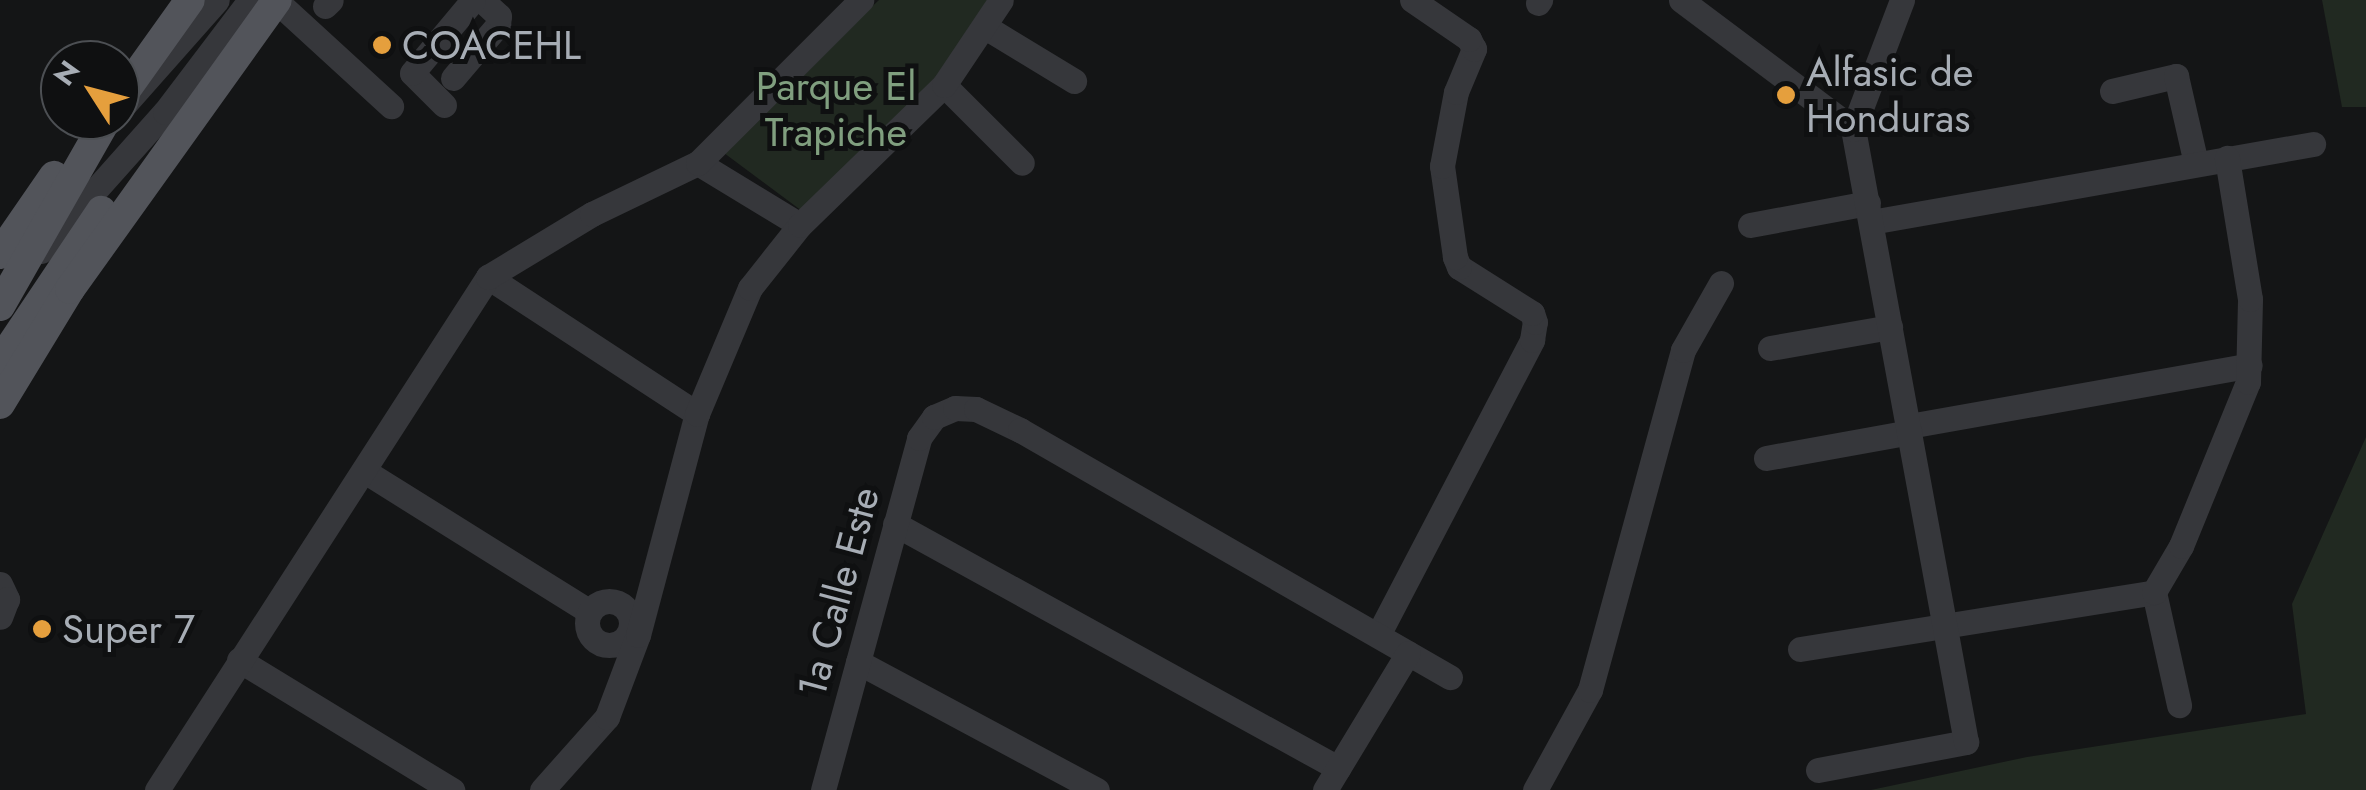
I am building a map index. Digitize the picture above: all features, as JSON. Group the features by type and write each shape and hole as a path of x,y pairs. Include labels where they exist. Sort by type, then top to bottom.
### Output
{"main road":[{"path":"140,70 190,0"},
{"path":"0,404 138,192 281,2"},
{"path":"0,362 70,252 281,2"},
{"path":"0,306 11,264 53,178 89,140"}],"street":[{"path":"140,92 216,0"},
{"path":"11,264 165,112 250,0"},
{"path":"444,105 412,72 473,0"},
{"path":"454,78 498,26 499,16 482,0"},
{"path":"157,790 366,472 488,276 592,214 698,163 861,0"},
{"path":"542,790 608,717 697,414 750,288 800,225 944,85 987,28 1001,0"},
{"path":"1412,0 1470,39 1474,49 1456,92 1442,166 1455,257 1459,267 1532,313 1535,322 1532,340 1378,636 1450,677"},
{"path":"1680,0 1853,129"},
{"path":"1818,770 1966,742 1853,129 1902,0"},
{"path":"281,2 390,106"},
{"path":"987,28 1074,81"},
{"path":"2112,91 2176,76 2196,163"},
{"path":"944,85 1022,163"},
{"path":"1750,225 1870,212 2313,144"},
{"path":"2179,705 2154,592 2235,427 2250,365 2250,299 2227,158"},
{"path":"698,163 800,225"},
{"path":"488,276 697,414"},
{"path":"1535,790 1590,690 1683,350 1720,283"},
{"path":"1770,348 1890,327"},
{"path":"1766,458 2250,365"},
{"name":"1a Calle Este","path":"822,790 918,438 934,417 955,408 976,409 1020,430 1378,636"},
{"path":"366,472 590,612 616,602 627,611 634,633"},
{"path":"895,524 1332,779 1408,652"},
{"path":"0,584 7,599 0,617"},
{"path":"1800,649 2154,592"},
{"path":"239,660 452,790"},
{"path":"858,662 1098,790"}],"green space":[{"name":"Parque El Trapiche","path":"879,0 992,0 953,64 802,211 720,150"},
{"path":"2322,0 2366,0 2366,107 2342,107"},
{"path":"2366,437 2366,790 1871,790 2027,757 2306,714 2292,604"}],"place":[{"name":"COACEHL","path":"382,45"},
{"name":"Alfasic de Honduras","path":"1786,95"},
{"name":"Super 7","path":"42,629"}]}
